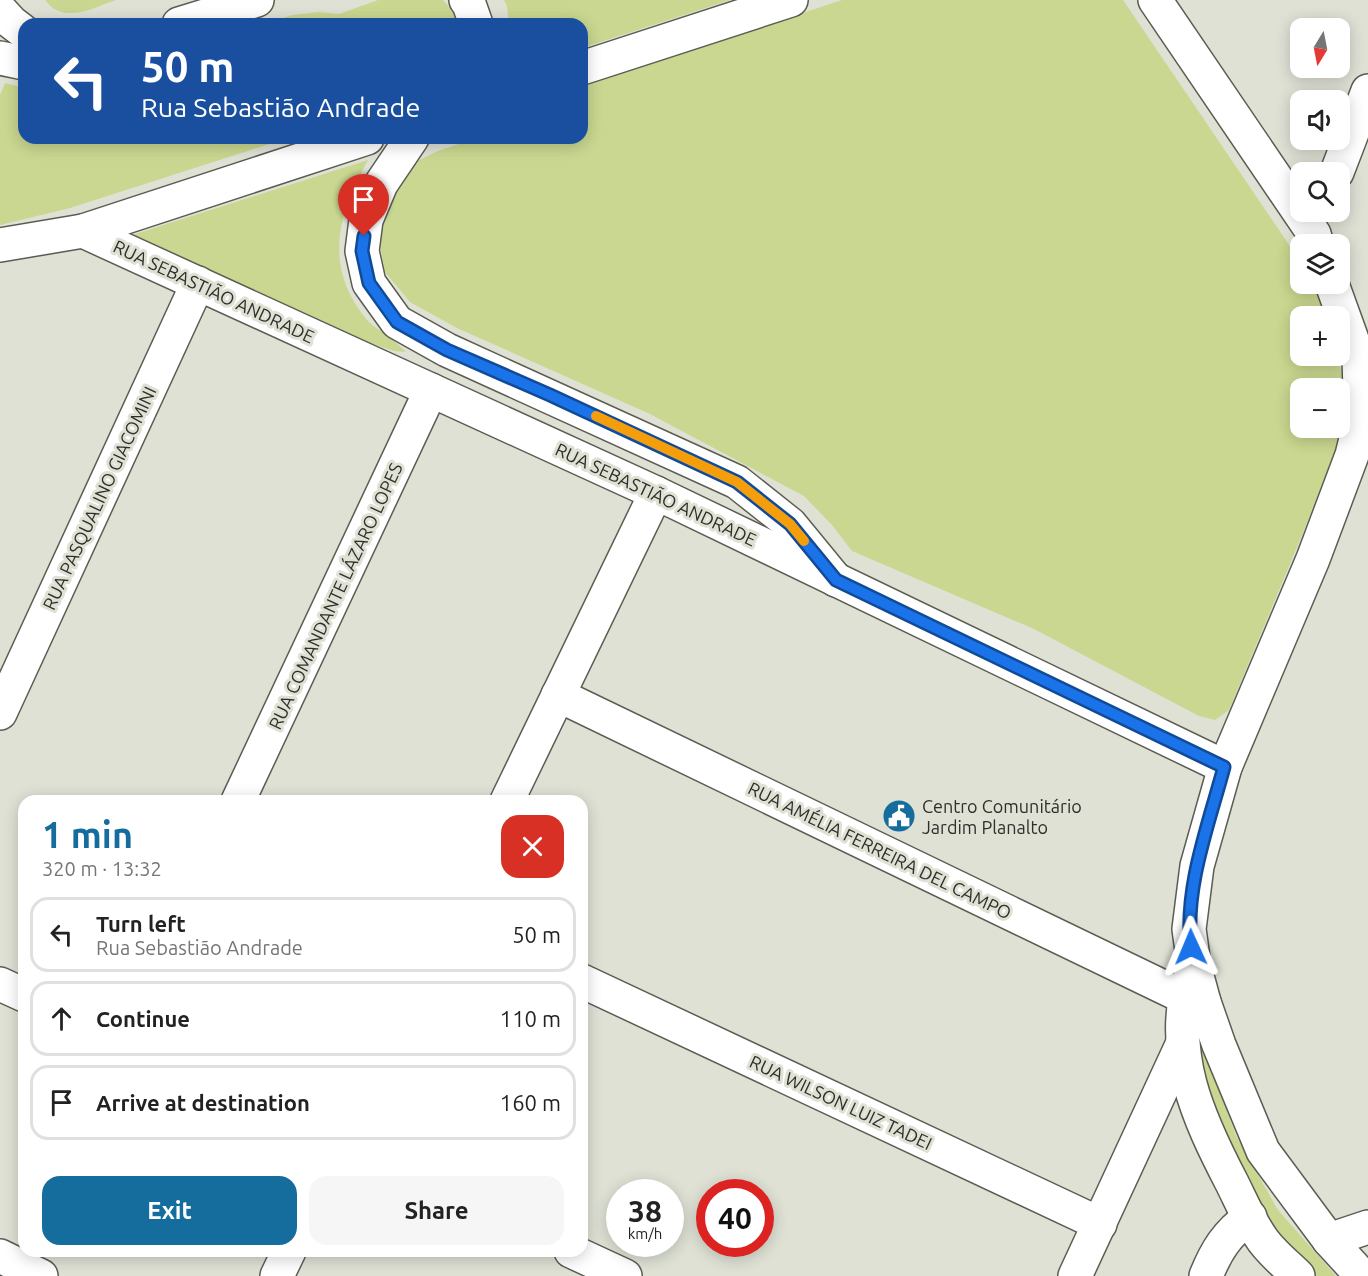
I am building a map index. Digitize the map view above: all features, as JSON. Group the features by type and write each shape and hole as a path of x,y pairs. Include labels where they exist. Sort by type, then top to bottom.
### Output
{"street":[{"path":"198,18 257,0"},
{"path":"466,0 474,18"},
{"path":"588,66 791,0"},
{"path":"1155,0 1318,230"},
{"path":"0,10 18,27"},
{"path":"0,58 18,62"},
{"path":"1341,162 1368,91"},
{"path":"0,244 83,231 349,144"},
{"path":"408,144 381,184 366,220 362,251 369,283 397,322 447,350 737,482 790,524 836,580"},
{"name":"RUA SEBASTIÃO ANDRADE","path":"83,231 656,493 1224,767"},
{"name":"RUA PASQUALINO GIACOMINI","path":"0,713 198,284"},
{"path":"1075,1276 1182,1045 1194,1000 1194,965 1189,929 1197,866 1224,767 1313,559 1352,455 1361,419 1359,359 1336,294"},
{"name":"RUA COMANDANTE LÁZARO LOPES","path":"241,795 431,390"},
{"path":"510,795 656,493"},
{"name":"RUA AMÉLIA FERREIRA DEL CAMPO","path":"558,695 1194,1000"},
{"path":"0,984 18,992"},
{"name":"RUA WILSON LUIZ TADEI","path":"588,984 1100,1224"},
{"path":"1194,1000 1219,1046 1263,1152 1329,1240 1362,1276"},
{"path":"1182,1045 1189,1081 1206,1132 1245,1220 1298,1276"},
{"path":"1206,1276 1217,1250 1245,1220"},
{"path":"1329,1240 1368,1227"},
{"path":"0,1256 41,1276"},
{"path":"276,1276 286,1257"},
{"path":"584,1257 625,1276"}],"green space":[{"path":"45,0 116,0 88,10 69,13 53,8"},
{"path":"378,0 443,0 455,18 283,18 319,12 339,14"},
{"path":"504,0 730,0 588,46 588,18 508,18"},
{"path":"842,0 1123,0 1290,246 1290,294 1321,294 1324,306 1290,306 1290,366 1340,366 1342,374 1342,378 1290,378 1290,438 1338,438 1338,443 1229,710 1215,720 1199,716 1034,629 852,551 832,525 804,496 650,414 457,328 410,302 385,272 378,233 392,193 413,163 458,144 588,144 588,85"},
{"path":"5,83 18,86 18,144 269,144 70,208 0,225 0,95"},
{"path":"368,160 357,180 342,221 339,241 340,261 344,280 353,300 367,320 406,352 394,351 338,332 129,236"},
{"path":"1195,1032 1208,1059 1236,1136 1278,1210 1336,1276 1314,1276 1263,1218 1209,1120"}],"slow traffic":[{"path":"596,416 737,482 790,524 804,541"}],"place":[{"name":"Centro Comunitário Jardim Planalto","path":"899,816"}],"route":[{"path":"364,236 362,251 369,283 397,322 447,350 737,482 790,524 836,580 1224,767 1197,866 1189,929 1191,947"}]}
